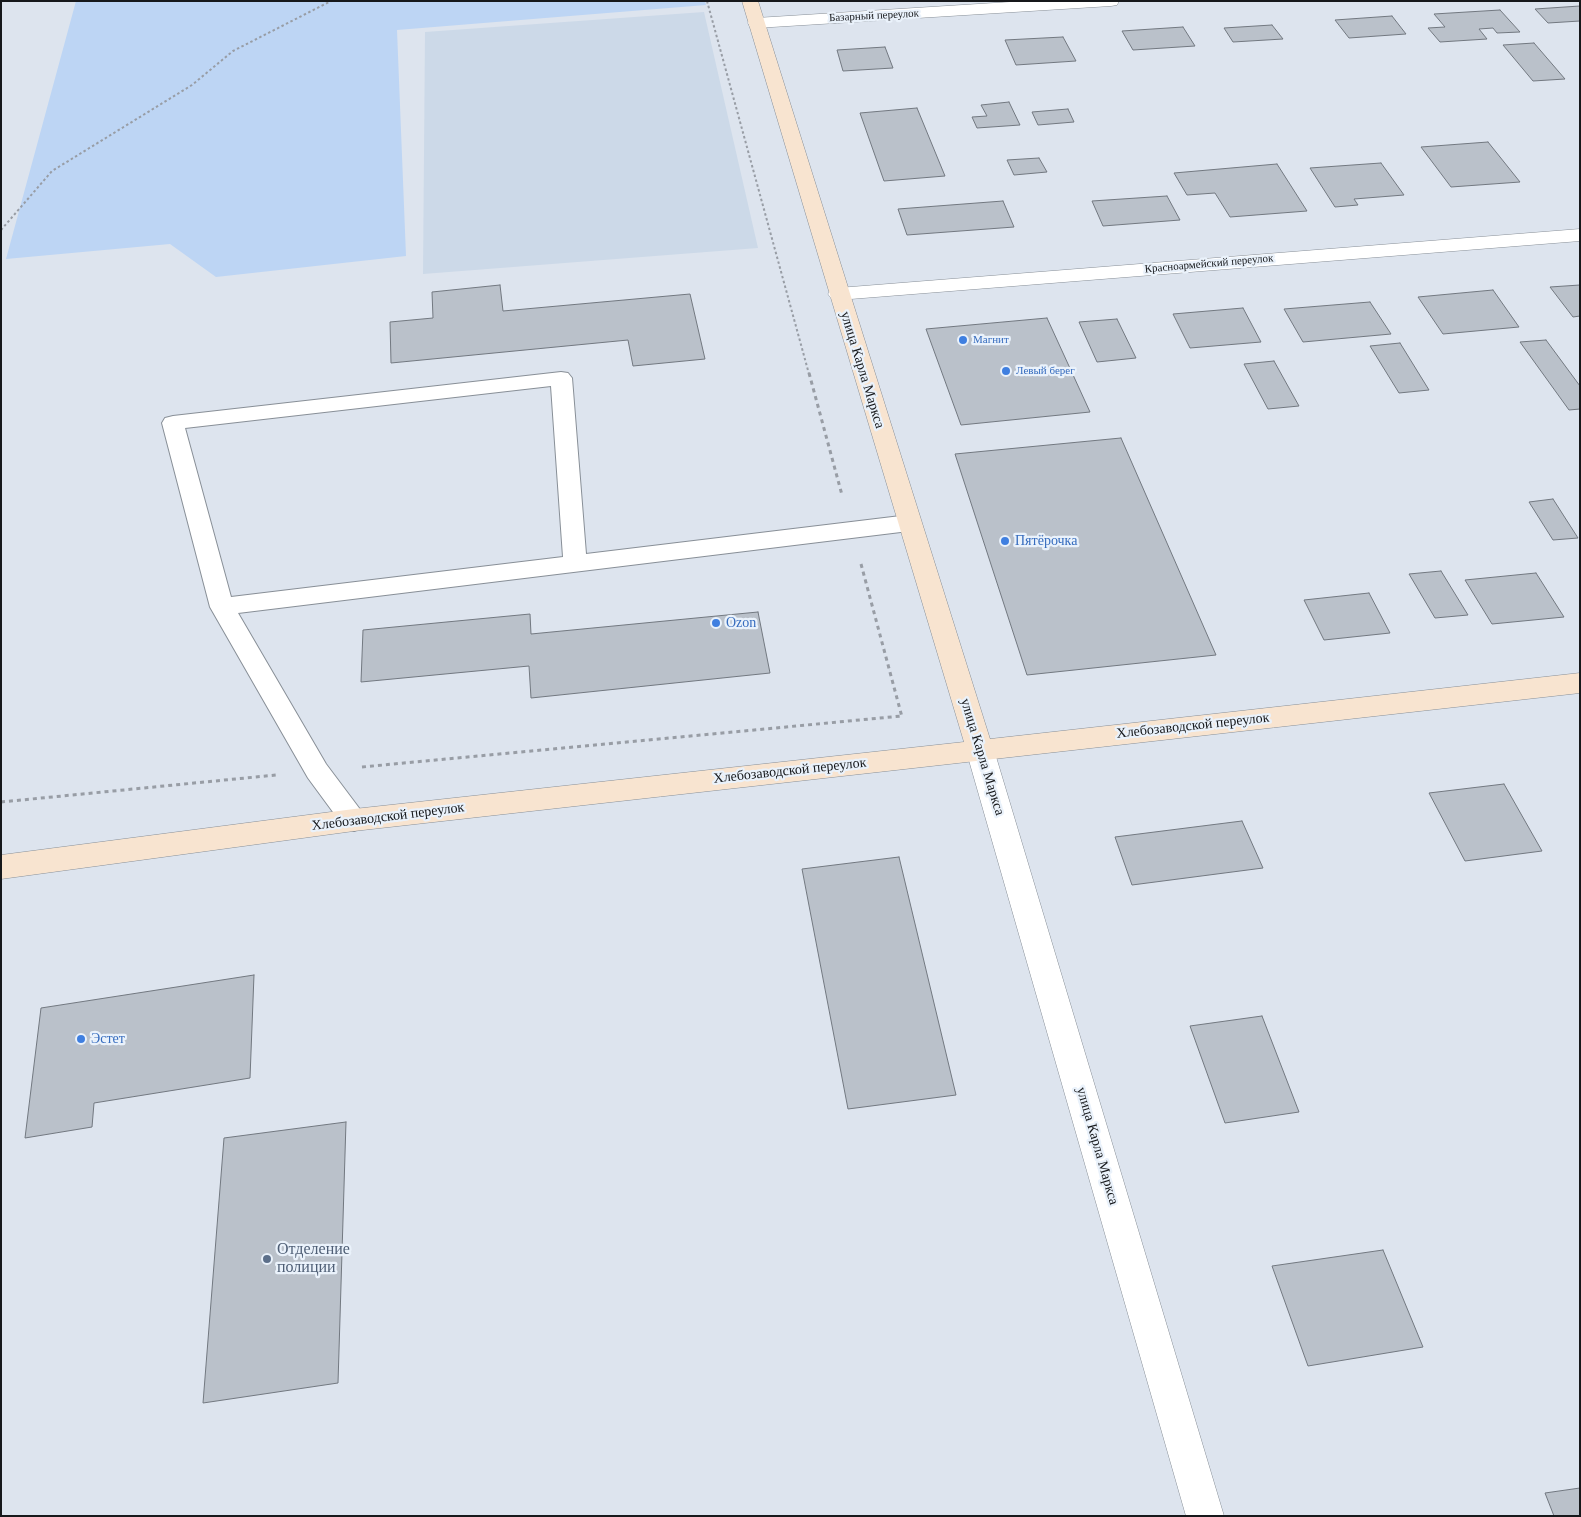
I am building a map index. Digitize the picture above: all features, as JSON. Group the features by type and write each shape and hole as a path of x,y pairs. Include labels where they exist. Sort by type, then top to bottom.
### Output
{"street":[{"name":"улица Карла Маркса","path":"750,1 838,294 980,750 1206,1516"},
{"name":"Базарный переулок","path":"756,23 1111,1"},
{"name":"Красноармейский переулок","path":"838,294 1580,234"},
{"name":"Хлебозаводской переулок","path":"1,867 354,820 1580,683"}],"lane":[{"path":"354,820 317,772 222,607 173,423 561,378 575,564"},
{"path":"222,607 909,522"}],"path":[{"path":"1,230 52,171 192,85 233,51 331,1"},
{"path":"707,1 852,530 912,758"},
{"path":"1,802 902,716"}],"shaded area":[{"path":"76,1 705,1 706,5 397,30 406,256 216,277 170,244 6,259"},
{"path":"704,12 758,248 423,274 425,32"}],"building":[{"path":"1580,6 1580,21 1548,23 1535,9"},
{"path":"1500,10 1520,32 1497,33 1493,28 1479,29 1487,39 1440,42 1428,28 1445,27 1434,14"},
{"path":"1392,16 1406,34 1349,38 1335,20"},
{"path":"1272,25 1283,39 1233,42 1224,28"},
{"path":"1183,27 1195,46 1133,50 1122,31"},
{"path":"1063,37 1076,61 1016,65 1005,40"},
{"path":"1534,43 1565,79 1533,81 1503,45"},
{"path":"885,47 893,68 843,71 837,50"},
{"path":"1009,102 1020,125 977,128 972,117 987,116 981,105"},
{"path":"917,108 945,176 884,181 860,113"},
{"path":"1068,109 1074,122 1038,125 1032,112"},
{"path":"1488,142 1520,182 1451,187 1421,147"},
{"path":"1039,158 1047,172 1014,175 1007,160"},
{"path":"1381,163 1404,195 1354,199 1358,205 1335,207 1310,168"},
{"path":"1277,164 1307,211 1230,217 1215,193 1187,195 1174,173"},
{"path":"1167,196 1180,220 1103,226 1092,201"},
{"path":"1003,201 1014,227 907,235 898,209"},
{"path":"500,285 503,311 690,294 705,359 633,366 628,340 391,363 390,322 433,318 432,292"},
{"path":"1580,285 1580,316 1573,317 1550,287"},
{"path":"1493,290 1519,327 1443,334 1418,297"},
{"path":"1370,302 1391,334 1303,342 1284,309"},
{"path":"1243,308 1261,342 1190,348 1173,314"},
{"name":"Левый берег","path":"1047,318 1090,412 961,425 926,329"},
{"path":"1117,319 1136,358 1097,362 1079,322"},
{"path":"1546,340 1580,386 1580,409 1569,410 1520,342"},
{"path":"1400,343 1429,390 1399,393 1370,346"},
{"path":"1274,361 1299,406 1268,409 1244,364"},
{"path":"1121,438 1216,655 1027,675 955,454"},
{"path":"1553,499 1578,538 1553,540 1529,502"},
{"path":"1441,571 1468,615 1435,618 1409,574"},
{"path":"1536,573 1564,617 1492,624 1465,580"},
{"path":"1369,593 1390,633 1324,640 1304,600"},
{"path":"758,612 770,673 531,698 529,666 361,682 363,630 530,614 531,634"},
{"path":"1504,784 1542,851 1465,861 1429,793"},
{"path":"1242,821 1263,868 1132,885 1115,837"},
{"path":"899,857 956,1095 848,1109 802,869"},
{"path":"254,975 250,1078 94,1103 92,1127 25,1138 41,1008"},
{"path":"1262,1016 1299,1112 1225,1123 1190,1026"},
{"path":"346,1122 338,1383 203,1403 224,1138"},
{"path":"1383,1250 1423,1347 1308,1366 1272,1266"},
{"path":"1580,1488 1580,1516 1554,1516 1545,1493"}],"place":[{"name":"Магнит","path":"963,340"},
{"name":"Левый берег","path":"1006,371"},
{"name":"Пятёрочка","path":"1005,541"},
{"name":"Ozon","path":"716,623"},
{"name":"Эстет","path":"81,1039"},
{"name":"Отделение полиции","path":"267,1259"}]}
